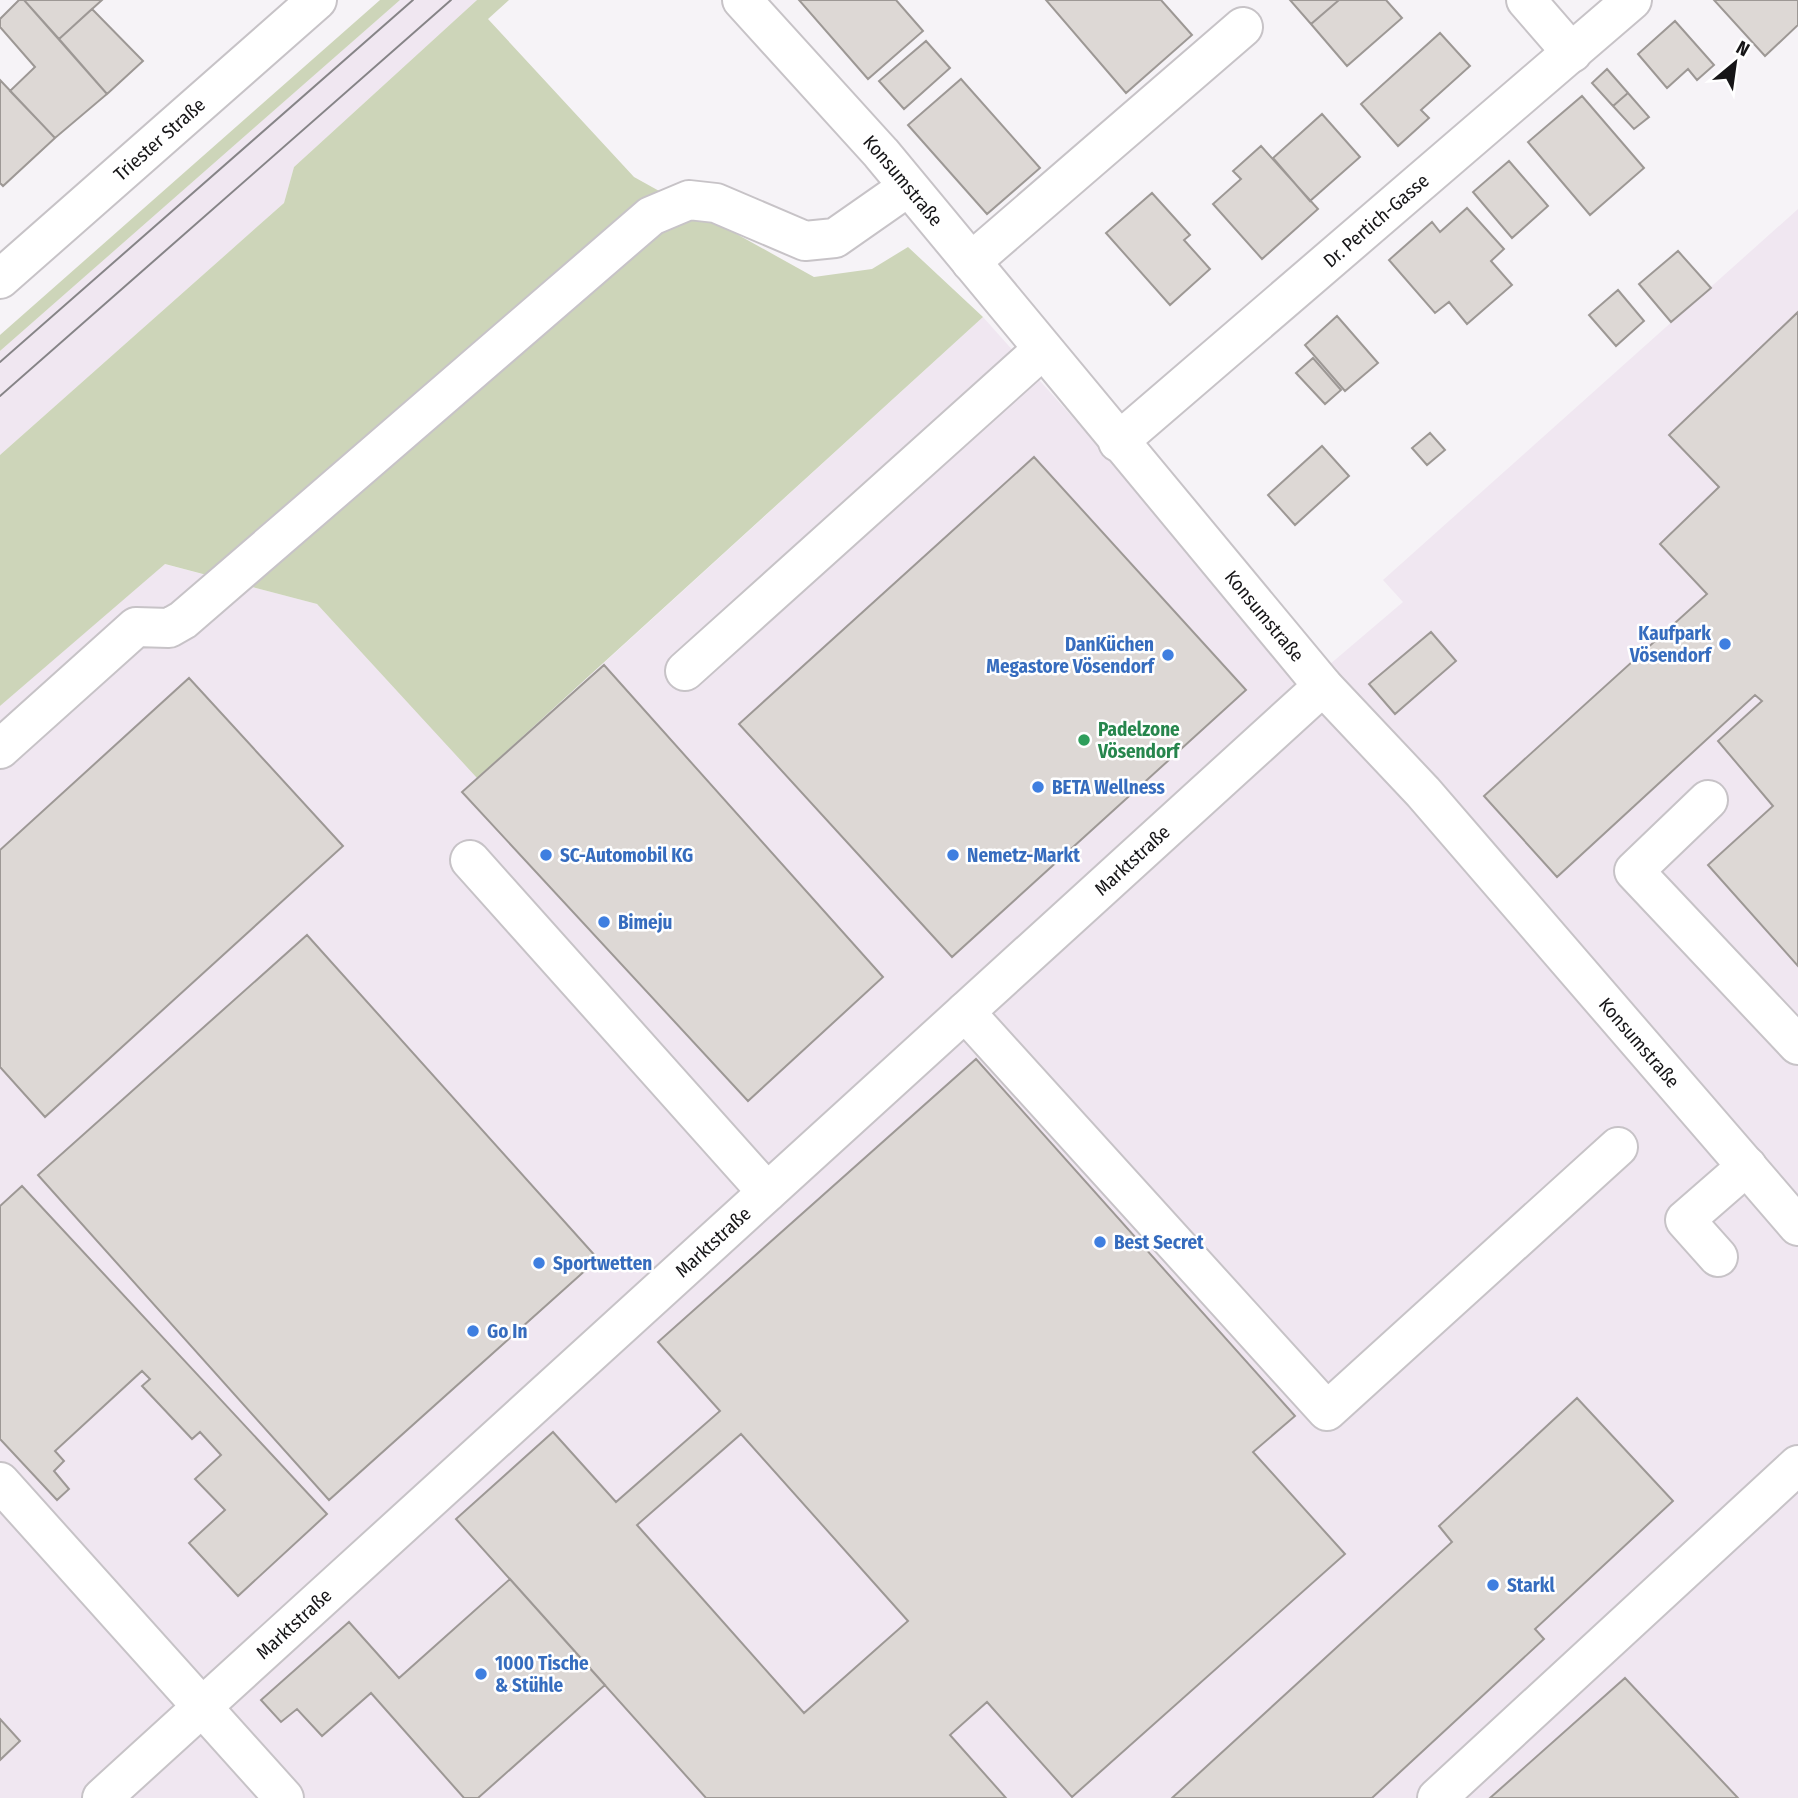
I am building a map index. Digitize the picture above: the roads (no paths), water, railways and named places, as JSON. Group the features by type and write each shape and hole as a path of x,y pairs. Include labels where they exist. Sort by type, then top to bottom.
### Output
{"street":[{"name":"Triester Straße","path":"0,279 317,0"},
{"name":"Konsumstraße","path":"742,0 908,187 1322,686 1423,792 1746,1166 1791,1202"},
{"path":"1526,0 1572,52"},
{"name":"Dr. Pertich-Gasse","path":"1118,442 1632,0"},
{"path":"971,262 1242,27"},
{"path":"0,749 136,627 169,628 183,620 651,216 689,200 716,203 805,241 835,238 908,187"},
{"path":"685,670 1042,350"},
{"name":"Marktstraße","path":"102,1798 1322,686"},
{"path":"1708,800 1634,871 1798,1045"},
{"path":"470,860 767,1192"},
{"path":"965,1012 1327,1412 1618,1147"},
{"path":"1718,1257 1685,1220 1746,1166"},
{"path":"1437,1798 1798,1465"},
{"path":"0,1482 284,1798"}],"tram line":[{"path":"0,362 413,0"},
{"path":"0,396 451,0"}],"place":[{"name":"Kaufpark Vösendorf","path":"1725,644"},
{"name":"DanKüchen Megastore Vösendorf","path":"1168,655"},
{"name":"Padelzone Vösendorf","path":"1084,740"},
{"name":"BETA Wellness","path":"1038,787"},
{"name":"SC-Automobil KG","path":"546,855"},
{"name":"Nemetz-Markt","path":"953,855"},
{"name":"Bimeju","path":"604,922"},
{"name":"Best Secret","path":"1100,1242"},
{"name":"Sportwetten","path":"539,1263"},
{"name":"Go In","path":"473,1331"},
{"name":"Starkl","path":"1493,1585"},
{"name":"1000 Tische & Stühle","path":"481,1674"}]}
